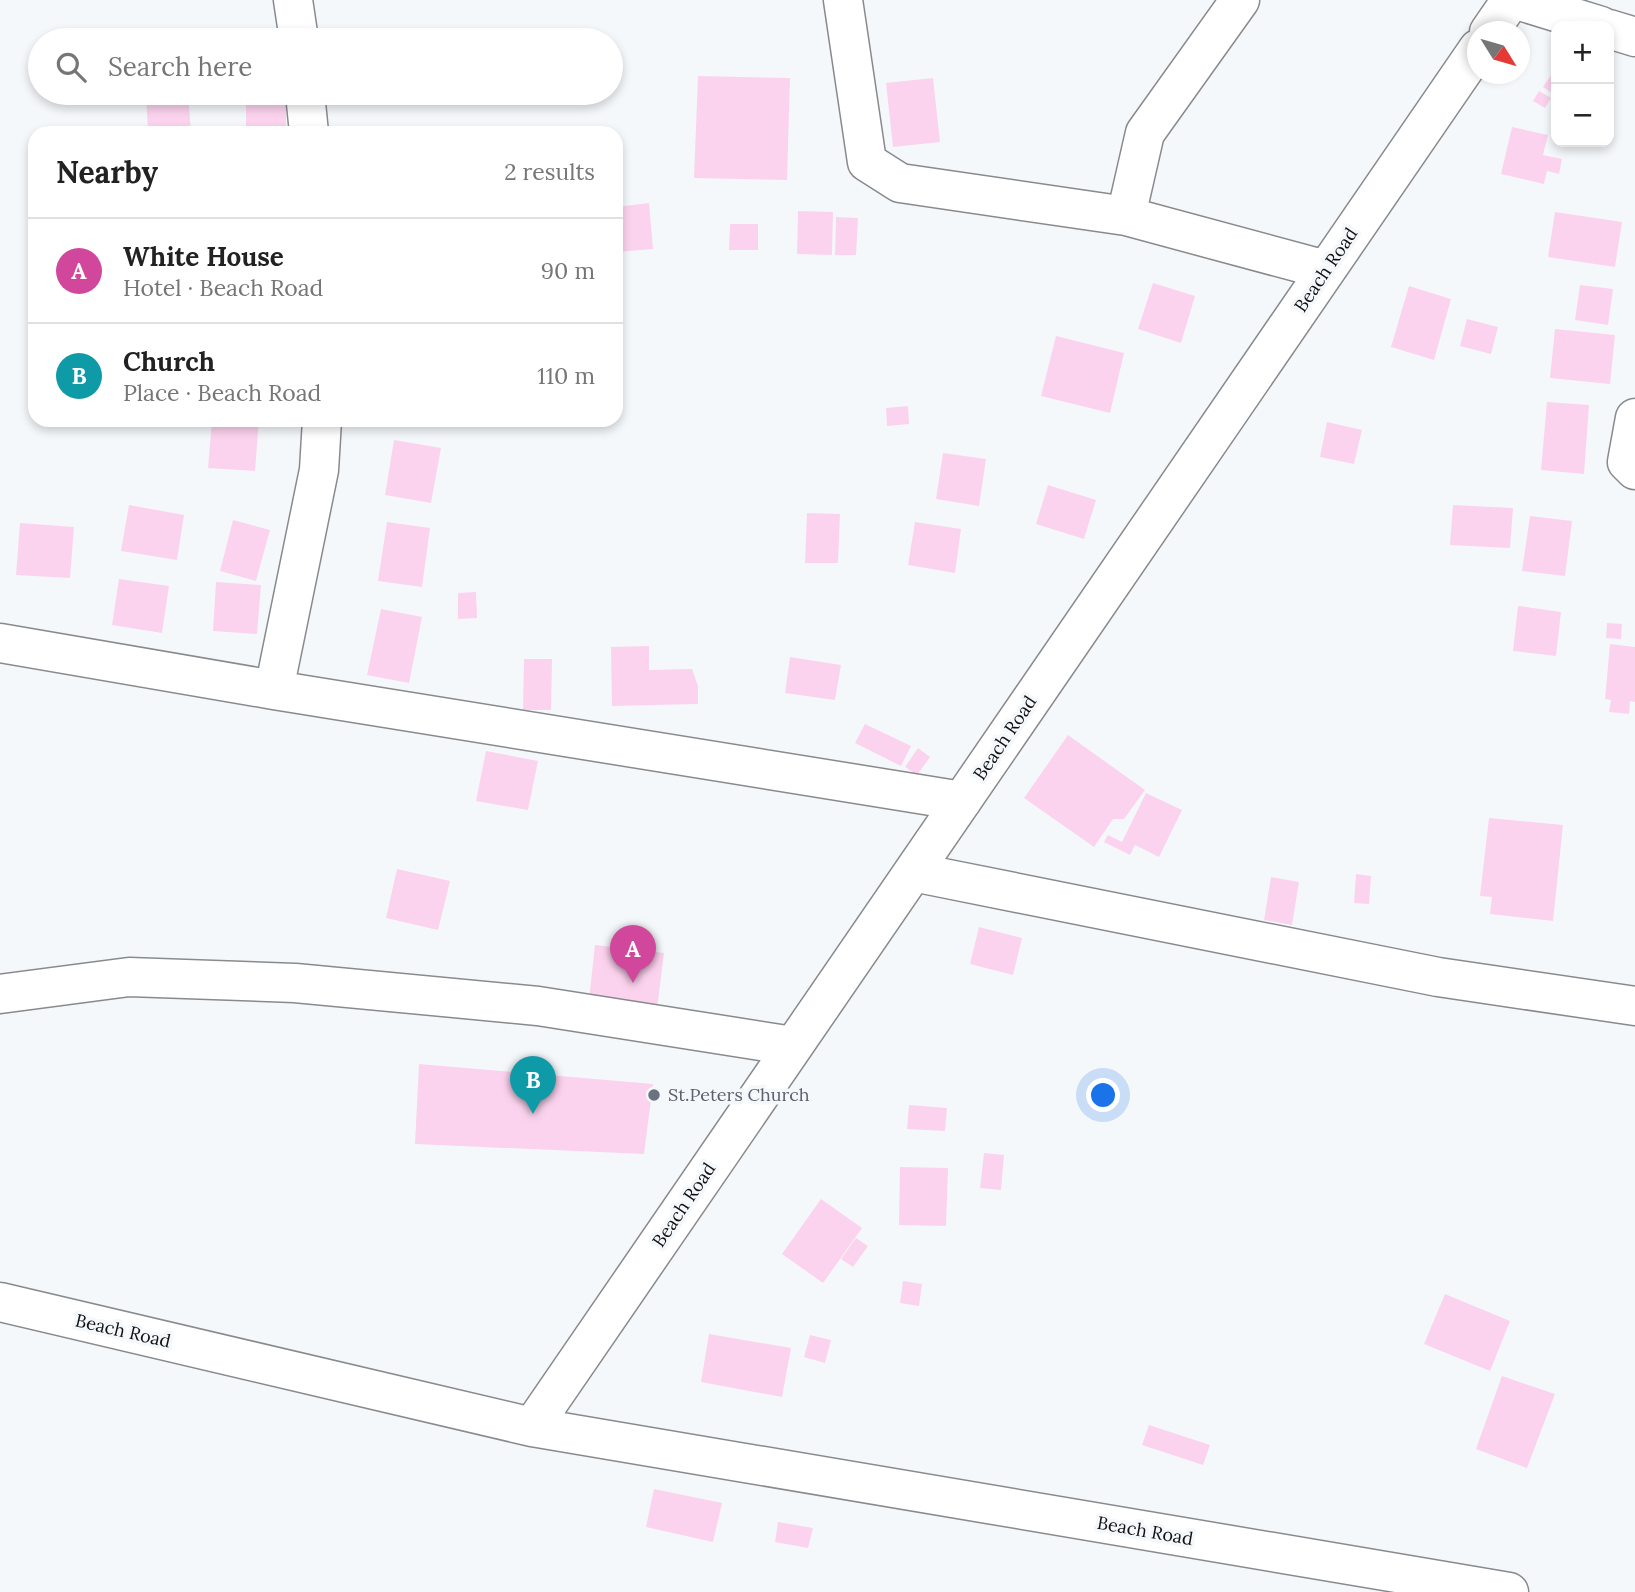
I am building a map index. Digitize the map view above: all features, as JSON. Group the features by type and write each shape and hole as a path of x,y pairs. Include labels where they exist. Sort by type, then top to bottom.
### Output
{"street":[{"path":"293,0 297,28"},
{"path":"843,0 867,162 900,183 1126,216 1326,270"},
{"path":"1126,216 1145,133 1240,0"},
{"path":"1497,21 1511,0"},
{"path":"1517,0 1585,21"},
{"path":"1614,31 1635,37"},
{"name":"Beach Road","path":"532,1427 1467,65"},
{"path":"306,105 308,126"},
{"path":"1635,418 1628,462 1635,470"},
{"path":"274,690 319,470 322,427"},
{"path":"0,643 962,801"},
{"path":"913,872 1438,976 1635,1006"},
{"path":"0,994 129,977 295,984 538,1006 793,1046"},
{"name":"Beach Road","path":"0,1302 532,1427 1509,1592"}],"building":[{"path":"1551,75 1551,93 1543,87"},
{"path":"698,76 790,78 787,180 694,178"},
{"path":"933,78 940,142 893,147 886,83"},
{"path":"1539,91 1551,98 1545,108 1533,101"},
{"path":"147,105 189,105 190,126 148,126"},
{"path":"246,105 286,105 286,126 246,126"},
{"path":"1512,127 1548,135 1543,155 1562,159 1559,174 1547,171 1544,184 1501,174"},
{"path":"649,203 653,249 623,251 623,206"},
{"path":"798,211 833,212 832,255 797,254"},
{"path":"1555,212 1622,222 1615,267 1548,257"},
{"path":"836,217 858,218 856,255 835,255"},
{"path":"730,224 758,224 758,250 729,250"},
{"path":"1153,283 1195,296 1181,343 1138,329"},
{"path":"1580,285 1613,289 1608,325 1575,320"},
{"path":"1409,286 1451,299 1434,360 1391,347"},
{"path":"1467,319 1498,327 1491,354 1460,346"},
{"path":"1555,329 1615,335 1610,384 1550,378"},
{"path":"1056,336 1124,353 1110,413 1041,396"},
{"path":"1547,402 1589,405 1584,474 1541,470"},
{"path":"908,406 909,424 887,426 886,408"},
{"path":"1327,422 1362,430 1354,464 1320,457"},
{"path":"211,427 258,427 255,471 208,468"},
{"path":"394,440 441,448 431,503 385,495"},
{"path":"943,453 986,459 979,506 936,499"},
{"path":"1048,485 1096,500 1084,539 1036,524"},
{"path":"129,505 184,515 177,560 121,551"},
{"path":"1453,505 1513,508 1510,548 1450,545"},
{"path":"807,513 840,514 838,563 805,563"},
{"path":"1530,516 1572,521 1565,576 1522,571"},
{"path":"233,520 270,530 256,581 220,571"},
{"path":"387,522 430,528 422,587 378,581"},
{"path":"915,522 961,529 955,573 908,565"},
{"path":"20,523 74,527 70,578 16,575"},
{"path":"119,579 169,586 162,633 112,625"},
{"path":"216,582 261,585 257,634 213,631"},
{"path":"476,592 477,618 458,619 458,593"},
{"path":"1518,606 1561,612 1556,656 1513,651"},
{"path":"381,609 422,617 409,683 367,675"},
{"path":"1607,623 1622,624 1621,639 1606,638"},
{"path":"1610,644 1635,647 1635,702 1630,701 1629,714 1609,712 1611,700 1605,699"},
{"path":"649,646 649,670 692,669 698,686 698,704 612,706 611,647"},
{"path":"790,657 841,665 835,700 785,693"},
{"path":"524,659 552,659 551,710 523,710"},
{"path":"865,724 911,746 901,766 855,743"},
{"path":"1068,735 1145,790 1124,819 1113,819 1094,847 1024,798"},
{"path":"918,748 930,757 917,775 905,767"},
{"path":"486,751 538,761 528,810 476,801"},
{"path":"1146,793 1182,810 1159,857 1135,845 1130,855 1104,842 1108,835 1122,842"},
{"path":"1489,818 1563,825 1553,921 1490,914 1492,897 1480,896"},
{"path":"397,869 450,881 438,930 386,918"},
{"path":"1356,874 1371,876 1369,904 1354,903"},
{"path":"1271,877 1299,882 1292,925 1264,920"},
{"path":"979,927 1022,938 1013,975 970,964"},
{"path":"595,945 664,953 656,1017 588,1009"},
{"path":"419,1064 653,1084 644,1154 415,1144"},
{"path":"909,1105 947,1108 945,1131 907,1129"},
{"path":"984,1153 1004,1155 1001,1190 980,1188"},
{"path":"900,1167 948,1168 946,1226 899,1225"},
{"path":"821,1199 862,1228 823,1283 782,1254"},
{"path":"856,1238 868,1246 853,1267 841,1259"},
{"path":"903,1281 922,1284 919,1306 900,1303"},
{"path":"1445,1294 1510,1321 1490,1371 1424,1344"},
{"path":"709,1334 791,1348 782,1397 701,1382"},
{"path":"810,1335 831,1340 825,1363 804,1357"},
{"path":"1502,1376 1555,1394 1527,1468 1476,1449"},
{"path":"1149,1425 1210,1445 1203,1465 1142,1445"},
{"path":"654,1489 722,1503 713,1542 646,1527"},
{"path":"778,1522 813,1528 808,1548 775,1542"}],"place":[{"name":"White House","path":"633,983"},
{"name":"St.Peters Church","path":"654,1095"},
{"name":"Church","path":"533,1114"}]}
